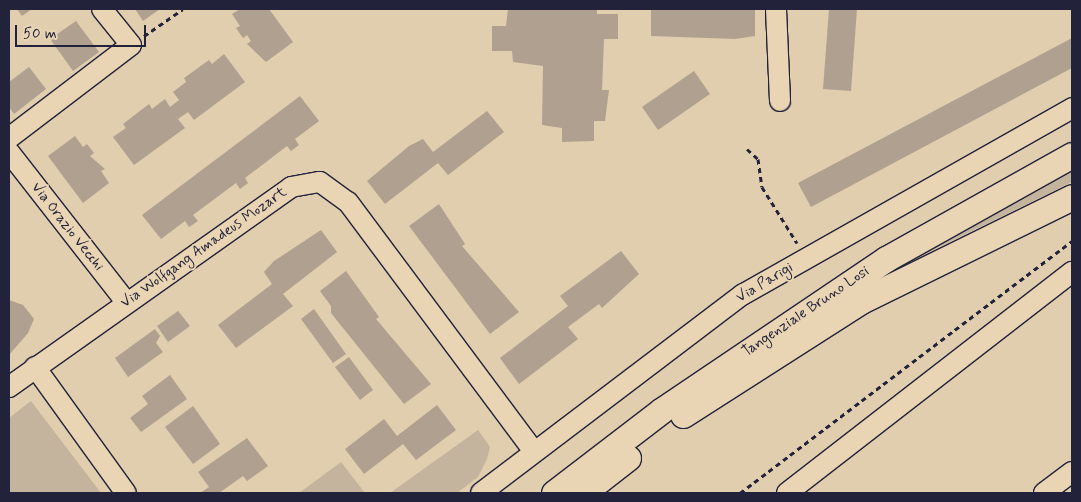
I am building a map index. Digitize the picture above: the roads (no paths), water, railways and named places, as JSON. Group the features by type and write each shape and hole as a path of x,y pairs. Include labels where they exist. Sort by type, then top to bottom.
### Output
{"main road":[{"name":"Tangenziale Bruno Losi","path":"554,493 662,410 886,258 1072,155"},
{"name":"Tangenziale Bruno Losi","path":"583,493 676,420 861,301 1072,197"}],"street":[{"path":"9,138 132,45 102,9"},
{"path":"776,9 780,101"},
{"name":"Via Parigi","path":"481,493 533,450 742,295 1072,108"},
{"name":"Via Orazio Vecchi","path":"9,152 126,302"},
{"name":"Via Wolfgang Amadeus Mozart","path":"9,387 126,302 291,187 320,182 348,202 533,450"},
{"path":"787,493 1072,272"},
{"path":"35,367 126,493"},
{"path":"1044,493 1072,472"}]}
